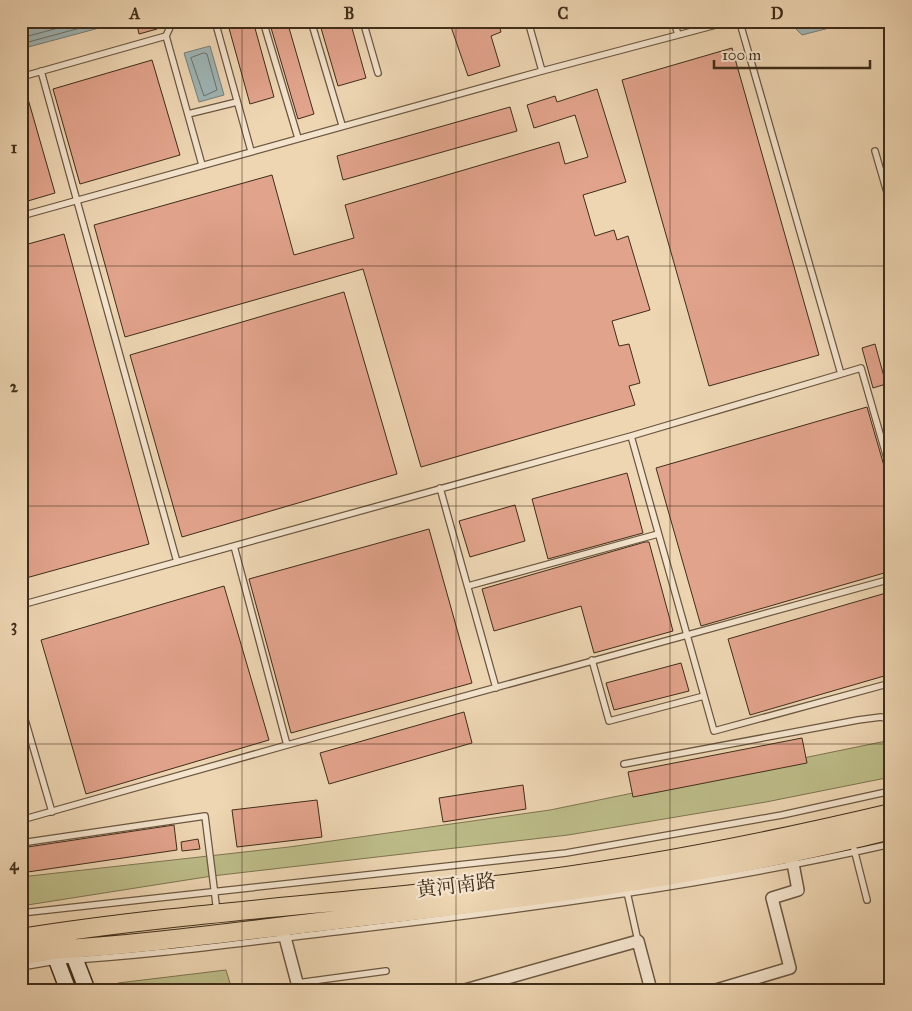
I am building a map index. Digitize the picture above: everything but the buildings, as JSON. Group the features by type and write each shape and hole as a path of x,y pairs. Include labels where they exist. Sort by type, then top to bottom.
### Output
{"main road":[{"name":"黄河南路","path":"21,956 52,948 66,932 497,885 613,869 788,837 891,813"},
{"name":"黄河南路","path":"21,938 73,955 284,932 493,903 627,889 792,860 853,846 891,830"}],"street":[{"path":"716,990 790,968 772,898 798,890 792,860"},
{"path":"66,932 87,990"},
{"path":"284,932 298,987"},
{"path":"465,990 638,941 651,990"},
{"path":"52,948 68,990"}],"lane":[{"path":"182,21 171,25 166,36 202,165"},
{"path":"215,21 251,151"},
{"path":"263,21 298,138"},
{"path":"311,21 342,125"},
{"path":"363,21 378,73"},
{"path":"528,21 542,71"},
{"path":"674,21 678,35"},
{"path":"21,216 342,125 731,21"},
{"path":"737,21 740,23 841,374"},
{"path":"21,76 166,36"},
{"path":"41,71 75,200 177,562"},
{"path":"188,114 237,102"},
{"path":"874,151 891,206"},
{"path":"21,606 631,436 861,368 891,472"},
{"path":"631,436 714,731 891,683"},
{"path":"440,488 496,688"},
{"path":"468,586 658,534"},
{"path":"234,546 287,745"},
{"path":"21,820 592,660 891,579"},
{"path":"592,660 609,721 704,696"},
{"path":"21,706 52,812"},
{"path":"624,764 858,720 882,718 891,720"},
{"path":"21,913 566,853 782,815 891,791"},
{"path":"21,843 204,816 218,914"},
{"path":"867,900 853,846 891,844"},
{"path":"627,889 638,941"},
{"path":"21,967 52,948"},
{"path":"298,987 386,971"}],"green space":[{"path":"891,740 891,777 766,802 568,835 212,876 21,906 21,877 289,847 550,810"},
{"path":"226,970 232,990 121,990 118,983"}],"water":[{"path":"21,21 125,21 21,49"},
{"path":"793,21 873,21 837,26 802,35 795,28"},
{"path":"210,46 224,95 199,102 184,53"}]}
